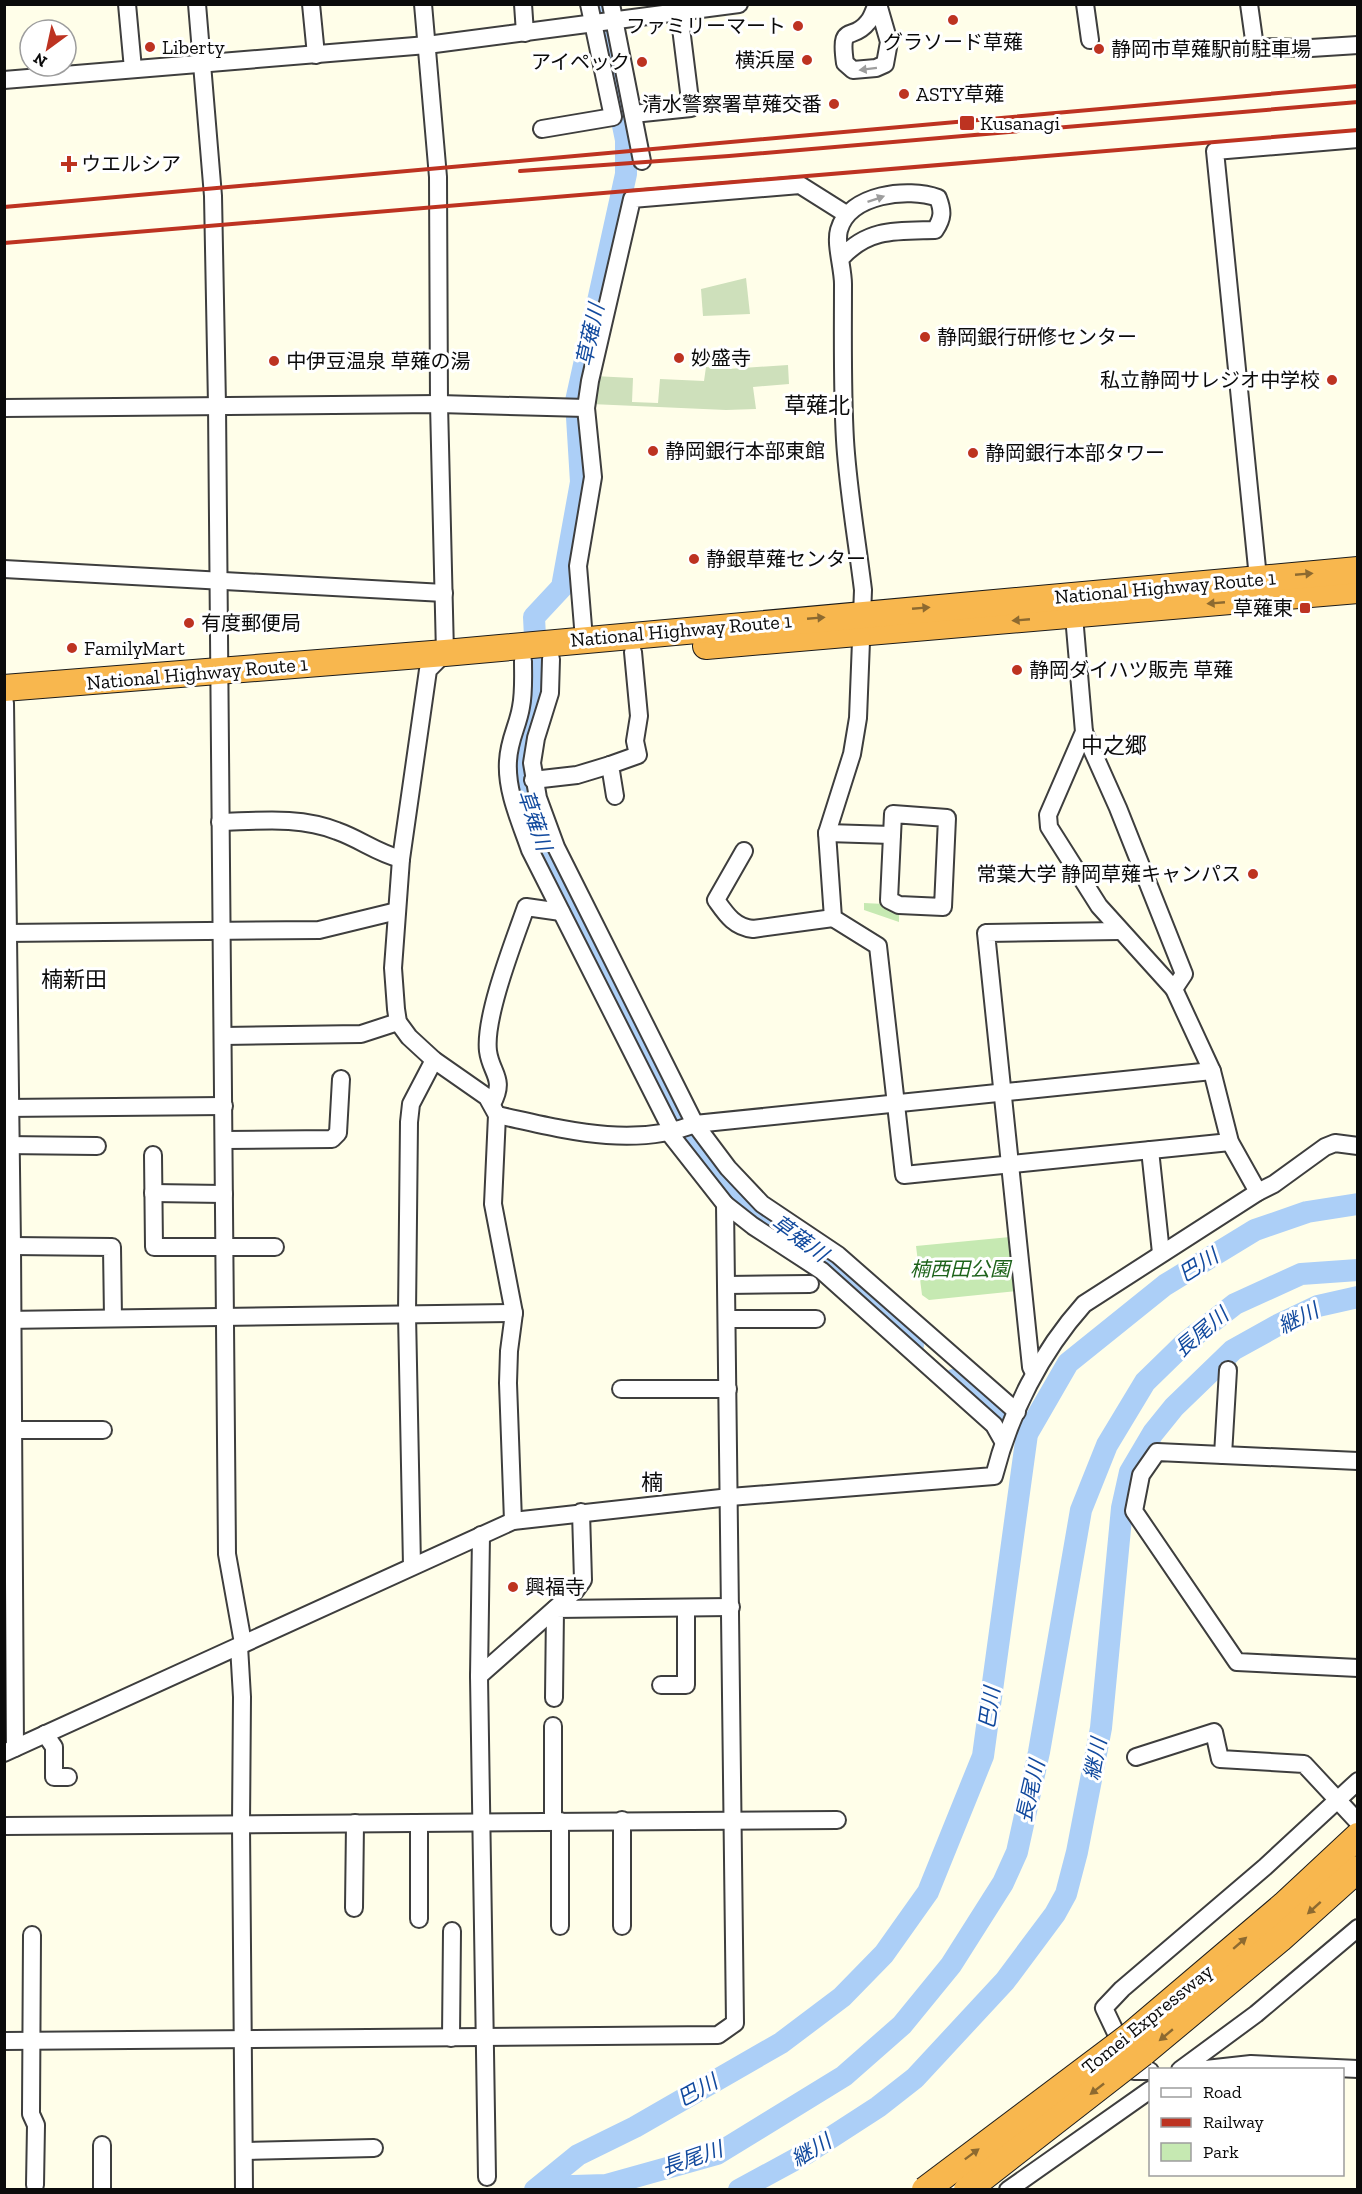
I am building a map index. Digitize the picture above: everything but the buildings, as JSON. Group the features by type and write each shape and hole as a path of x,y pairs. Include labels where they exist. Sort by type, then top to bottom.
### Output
{"highway":[{"name":"National Highway Route 1","path":"436,661 523,661 633,652 862,623 1258,578 1358,570"},
{"name":"National Highway Route 1","path":"5,704 219,679 436,661 584,639 862,623 1074,616 1358,590"},
{"name":"National Highway Route 1","path":"4,688 219,679"},
{"name":"Tomei Expressway","path":"925,2190 1142,2053 1284,1905 1358,1836"},
{"name":"Tomei Expressway","path":"967,2190 1142,2053 1280,1939 1358,1869"}],"street":[{"path":"127,4 133,69"},
{"path":"197,4 213,196 225,1140 227,1554 241,1645 244,2190"},
{"path":"311,4 316,55"},
{"path":"423,4 438,177 439,404 444,593 436,661 401,859 393,968 398,1022 409,1037 434,1060 487,1097 494,1110 596,1136 672,1133 695,1124 1212,1071"},
{"path":"523,4 525,33"},
{"path":"542,129 613,117 589,4"},
{"path":"611,4 642,161"},
{"path":"4,80 427,45 594,25 705,7 739,4"},
{"path":"1085,4 1090,40"},
{"path":"1249,4 1255,47 1311,48 1358,45"},
{"path":"633,114 691,108 679,12"},
{"path":"1258,578 1215,151 1358,138"},
{"path":"584,639 578,566 593,477 586,408 590,381 632,199 800,185 846,214"},
{"path":"834,918 827,833 852,754 858,718 863,590 845,441 842,257 838,245 838,231 846,214 875,197 928,194 938,198 942,209 941,221 935,230 870,235 856,242 842,257"},
{"path":"4,408 439,404 586,408"},
{"path":"4,569 444,593"},
{"path":"1074,616 1084,732 1119,808 1184,974 1174,989"},
{"path":"533,780 577,775 638,756 635,741 639,716 633,652"},
{"path":"551,659 550,693 533,750 533,780 548,830 695,1124 728,1168 762,1204 838,1255 1017,1412"},
{"path":"523,661 521,710 510,745 508,783 530,850 672,1133 725,1204 753,1226 822,1271 994,1425 1003,1440"},
{"path":"5,704 8,1212 12,1246 9,1320 13,1430 10,1751 513,1521 730,1497 994,1476 1003,1440 1034,1373 1064,1326 1084,1304 1335,1143 1358,1146"},
{"path":"1084,732 1048,814 1049,827 1084,886 1120,931 1174,989 1212,1071 1230,1142 1258,1192"},
{"path":"610,765 615,796"},
{"path":"893,814 947,818 943,907 899,905 890,900 892,836 893,814"},
{"path":"220,822 294,821 319,825 339,831 381,854 401,859"},
{"path":"827,833 892,836"},
{"path":"744,851 716,900 729,919 744,928 753,929 834,918 878,946 904,1175 1230,1142"},
{"path":"513,1521 508,1383 514,1313 493,1204 494,1110 499,1084 488,1051 492,1018 507,961 526,907 561,912"},
{"path":"5,933 319,930 397,911"},
{"path":"1034,1373 1031,1367 986,933 1120,931"},
{"path":"586,962 607,952"},
{"path":"223,1036 362,1034 398,1022"},
{"path":"412,1566 407,1314 411,1104 434,1060"},
{"path":"225,1140 332,1139 338,1133 341,1079"},
{"path":"7,1108 224,1106"},
{"path":"8,1145 97,1146"},
{"path":"1150,1150 1161,1253"},
{"path":"153,1155 154,1247 275,1247"},
{"path":"153,1192 224,1194"},
{"path":"4,2041 718,2035 735,2023 725,1204"},
{"path":"12,1246 112,1247 113,1318"},
{"path":"727,1285 810,1284"},
{"path":"9,1320 514,1313"},
{"path":"727,1319 816,1320"},
{"path":"1224,1455 1228,1370"},
{"path":"621,1389 728,1389"},
{"path":"13,1430 103,1430"},
{"path":"1358,1461 1156,1452 1141,1475 1134,1511 1238,1662 1358,1668"},
{"path":"479,1676 575,1591 583,1580 581,1512"},
{"path":"481,1534 479,1676 487,2177"},
{"path":"555,1609 731,1607"},
{"path":"661,1684 686,1684 686,1608"},
{"path":"554,1698 555,1609"},
{"path":"553,1726 560,1926"},
{"path":"1136,1757 1215,1732 1220,1759 1304,1764 1358,1822"},
{"path":"45,1734 54,1747 54,1777 68,1777"},
{"path":"1142,2053 1134,2071 1104,2008 1122,1989 1265,1867 1358,1780"},
{"path":"622,1820 622,1926"},
{"path":"4,1826 837,1820"},
{"path":"418,1822 419,1919"},
{"path":"354,1908 355,1823"},
{"path":"1183,2068 1256,2014 1358,1928"},
{"path":"452,1931 452,2038"},
{"path":"32,1935 31,2114 36,2125 35,2185"},
{"path":"1215,2068 1251,2064 1337,2068"},
{"path":"1008,2190 1149,2091"},
{"path":"102,2145 102,2190"},
{"path":"244,2151 374,2148"}],"green space":[{"path":"746,278 750,314 703,316 701,289"},
{"path":"788,365 789,384 753,387 756,409 726,410 591,404 594,376 633,378 632,402 658,403 660,379 704,381 706,367 728,369"},
{"path":"864,903 884,904 899,911 899,922 864,910"},
{"name":"楠西田公園","path":"1010,1237 1017,1291 929,1300 922,1295 916,1246"}],"waterway":[{"name":"草薙川","path":"598,4 626,140 626,174 576,401 581,482 562,587 534,617 537,677 533,708 521,747 522,788 544,852 668,1099 693,1141 736,1196 836,1265 913,1345"},
{"name":"巴川","path":"535,2190 578,2155 635,2127 781,2043 842,1997 884,1954 928,1892 983,1756 1027,1434 1068,1363 1165,1285 1255,1230 1307,1212 1358,1204"},
{"name":"長尾川","path":"541,2187 606,2185 717,2154 844,2076 902,2025 951,1965 1003,1883 1017,1852 1039,1752 1081,1510 1107,1445 1145,1382 1185,1343 1235,1304 1301,1274 1358,1270"},
{"name":"継川","path":"739,2190 807,2153 878,2107 915,2078 1005,1981 1055,1914 1066,1894 1077,1852 1101,1728 1122,1508 1130,1472 1153,1433 1174,1407 1233,1350 1318,1306 1358,1297"},
{"name":"草薙川","path":"954,1380 971,1395 1027,1434"}],"railway":[{"path":"4,207 1358,86"},
{"path":"520,171 729,156 1358,102"},
{"path":"4,243 1358,130"}],"place":[{"name":"グラソード草薙","path":"953,20"},
{"name":"ファミリーマート","path":"798,26"},
{"name":"Liberty","path":"150,47"},
{"name":"静岡市草薙駅前駐車場","path":"1099,49"},
{"name":"横浜屋","path":"807,60"},
{"name":"アイペック","path":"642,62"},
{"name":"ASTY草薙","path":"904,94"},
{"name":"清水警察署草薙交番","path":"834,104"},
{"name":"Kusanagi","path":"967,123"},
{"name":"ウエルシア","path":"69,164"},
{"name":"静岡銀行研修センター","path":"925,337"},
{"name":"妙盛寺","path":"679,358"},
{"name":"中伊豆温泉 草薙の湯","path":"274,361"},
{"name":"私立静岡サレジオ中学校","path":"1332,380"},
{"name":"静岡銀行本部東館","path":"653,451"},
{"name":"静岡銀行本部タワー","path":"973,453"},
{"name":"静銀草薙センター","path":"694,559"},
{"name":"草薙東","path":"1305,608"},
{"name":"有度郵便局","path":"189,623"},
{"name":"FamilyMart","path":"72,648"},
{"name":"静岡ダイハツ販売 草薙","path":"1017,670"},
{"name":"常葉大学 静岡草薙キャンパス","path":"1253,874"},
{"name":"興福寺","path":"513,1587"}],"district":[{"name":"草薙北","path":"817,405"},
{"name":"中之郷","path":"1114,745"},
{"name":"楠新田","path":"74,979"},
{"name":"楠","path":"652,1482"}]}
